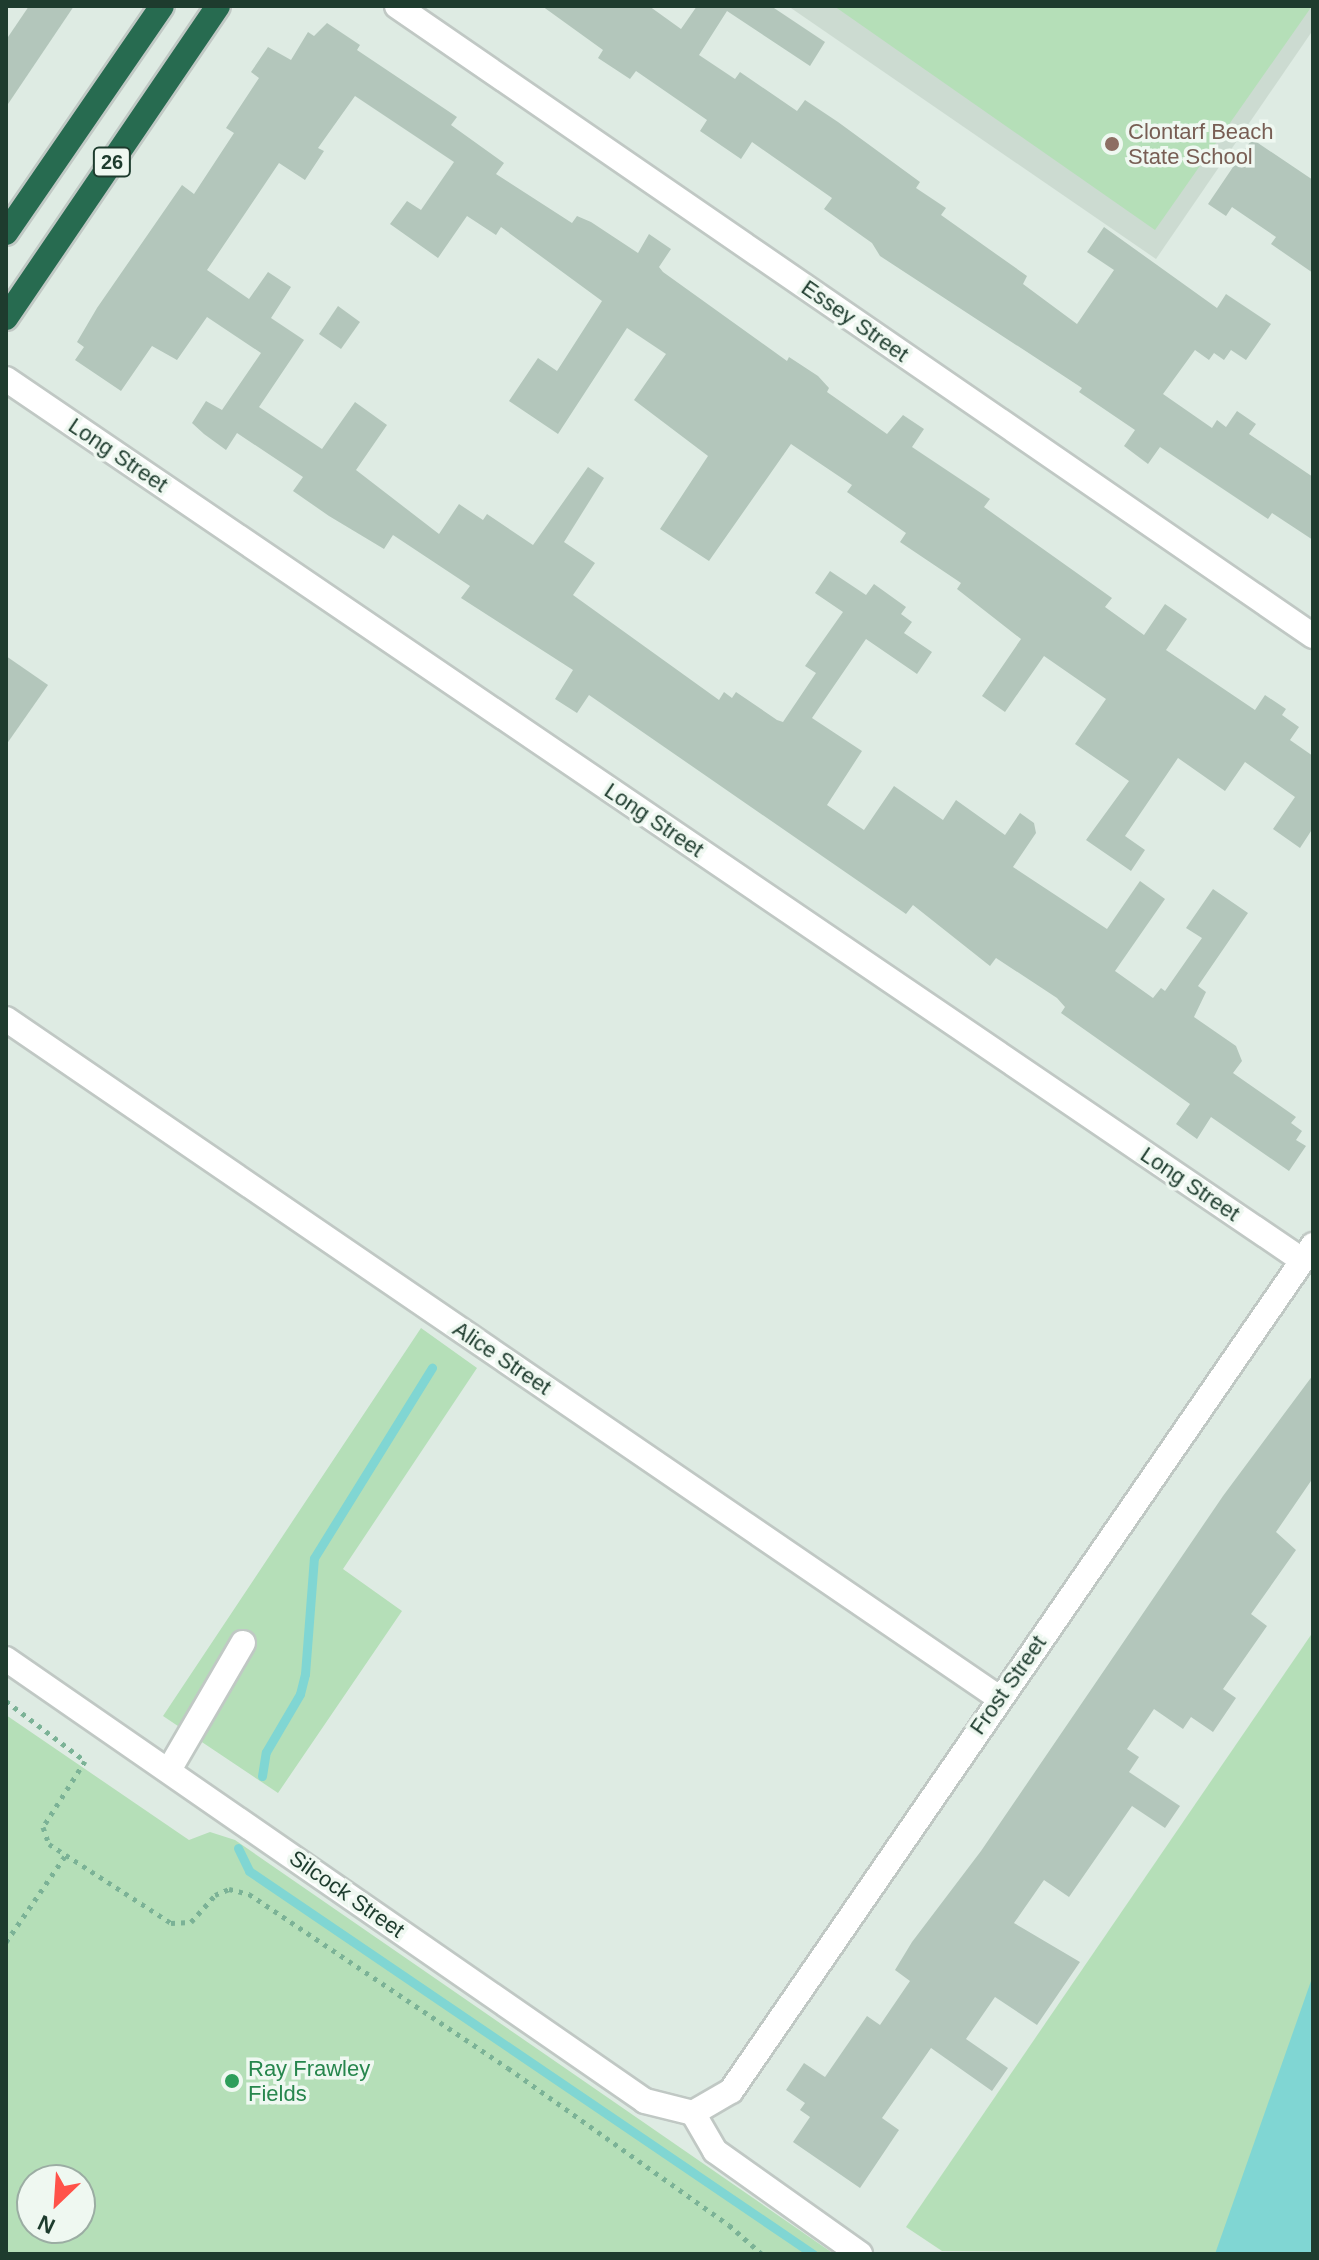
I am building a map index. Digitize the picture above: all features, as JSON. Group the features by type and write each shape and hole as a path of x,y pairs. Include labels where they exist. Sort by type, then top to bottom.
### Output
{"highway":[{"name":"26","path":"6,233 162,6"},
{"name":"26","path":"6,318 218,6"}],"street":[{"name":"Essey Street","path":"397,6 1313,636"},
{"name":"Long Street","path":"6,379 1308,1253"},
{"name":"Alice Street","path":"6,1019 999,1698"},
{"name":"Frost Street","path":"693,2113 731,2091 1308,1253"},
{"path":"169,1770 243,1643"},
{"name":"Silcock Street","path":"6,1659 645,2101 693,2113"},
{"path":"693,2113 715,2151 860,2254"}],"path":[{"path":"6,1701 85,1761 43,1827 44,1839 65,1856 171,1923 191,1922 215,1895 229,1889 249,1894 508,2068 729,2225 762,2254"},
{"path":"6,1942 65,1856"}],"shaded area":[{"name":"Clontarf Beach State School","path":"788,6 1313,6 1313,30 1156,259"}],"green space":[{"name":"Clontarf Beach State School","path":"834,6 1312,6 1155,230"},
{"path":"421,1328 477,1368 343,1569 402,1611 278,1793 163,1716"},
{"path":"1313,1632 1313,2254 942,2251 906,2227"},
{"path":"6,1715 189,1840 210,1832 235,1840 834,2254 6,2254"}],"water":[{"path":"1311,1981 1313,2254 1215,2254"}],"building":[{"path":"29,6 74,6 6,107 6,40"},
{"path":"542,6 649,6 681,29 697,6 771,6 825,42 810,66 727,11 699,55 735,79 740,72 797,111 805,100 838,122 920,182 916,188 946,208 941,215 1027,276 1023,284 1077,324 1114,270 1087,252 1104,227 1217,308 1226,294 1271,324 1246,360 1231,350 1224,360 1214,353 1209,360 1195,350 1163,394 1212,428 1217,420 1226,427 1237,411 1256,424 1249,434 1313,477 1313,540 1272,513 1268,519 1160,447 1148,464 1124,446 1135,430 1079,392 1082,388 880,256 872,243 824,209 832,198 752,142 741,159 700,131 707,120 636,71 630,79 598,58 603,50"},
{"path":"327,23 360,45 357,50 457,117 451,125 504,163 496,174 572,223 577,216 591,222 638,253 649,234 671,249 659,267 663,272 787,361 789,357 818,376 829,388 827,392 887,434 903,415 924,429 912,447 990,499 984,507 1112,598 1105,607 1144,635 1165,604 1187,619 1166,650 1255,710 1265,695 1286,709 1282,715 1299,727 1290,740 1313,756 1313,828 1300,848 1273,829 1295,797 1245,762 1225,791 1178,758 1125,836 1145,850 1131,871 1086,840 1129,781 1075,744 1106,699 1044,656 1005,712 982,696 1021,639 957,589 961,583 900,542 906,533 847,492 852,485 791,444 709,561 660,529 708,456 634,400 666,354 627,328 558,434 509,401 538,358 557,371 602,301 501,227 496,235 467,216 438,258 390,224 407,201 421,210 454,162 355,96 318,148 324,151 305,180 279,163 207,270 249,299 268,272 291,287 271,318 304,340 259,407 322,449 355,402 387,425 356,470 439,534 459,504 483,520 487,514 533,545 588,467 604,478 564,542 595,563 573,595 719,700 724,692 732,698 736,692 783,722 816,673 805,666 843,612 815,593 830,571 866,595 874,584 906,607 901,614 912,622 904,633 932,652 917,674 866,639 812,718 862,751 827,805 864,830 894,786 943,820 956,800 1005,835 1020,813 1034,823 1036,833 1013,867 1107,929 1140,881 1165,899 1115,971 1153,998 1161,988 1165,991 1202,938 1186,928 1213,889 1248,913 1198,986 1206,992 1194,1017 1236,1046 1242,1061 1233,1073 1296,1117 1291,1123 1302,1131 1296,1140 1306,1146 1289,1171 1211,1117 1197,1139 1176,1124 1190,1104 1061,1013 1065,1007 1057,998 996,958 990,966 913,905 906,914 589,695 577,713 555,699 573,670 461,598 470,586 393,535 384,549 329,516 293,491 303,477 237,433 226,450 204,434 192,423 206,401 222,410 261,353 207,317 177,360 152,346 121,391 75,360 84,347 77,342 97,308 182,185 194,194 234,133 226,128 259,78 251,72 268,47 291,60 308,32 314,36"},
{"path":"1252,139 1313,180 1313,273 1271,244 1276,237 1232,207 1226,216 1208,204"},
{"path":"338,306 360,322 341,349 319,334"},
{"path":"6,656 48,685 6,745"},
{"path":"1313,1375 1313,1478 1276,1532 1296,1550 1251,1614 1267,1626 1223,1689 1236,1698 1213,1732 1191,1717 1183,1729 1154,1709 1127,1749 1139,1757 1129,1772 1180,1806 1165,1828 1132,1806 1069,1897 1044,1880 1014,1923 1080,1962 1037,2025 995,1997 966,2039 1008,2068 992,2091 931,2048 882,2118 899,2130 860,2188 793,2142 810,2117 800,2110 805,2103 786,2090 804,2063 825,2077 867,2016 880,2025 910,1981 895,1970 912,1942 981,1851 1223,1496"}],"waterway":[{"path":"262,1776 266,1752 300,1694 305,1674 314,1558 432,1368"},
{"path":"238,1848 249,1871 813,2254"}],"place":[{"name":"Clontarf Beach State School","path":"1112,144"},
{"name":"Ray Frawley Fields","path":"232,2081"}]}
